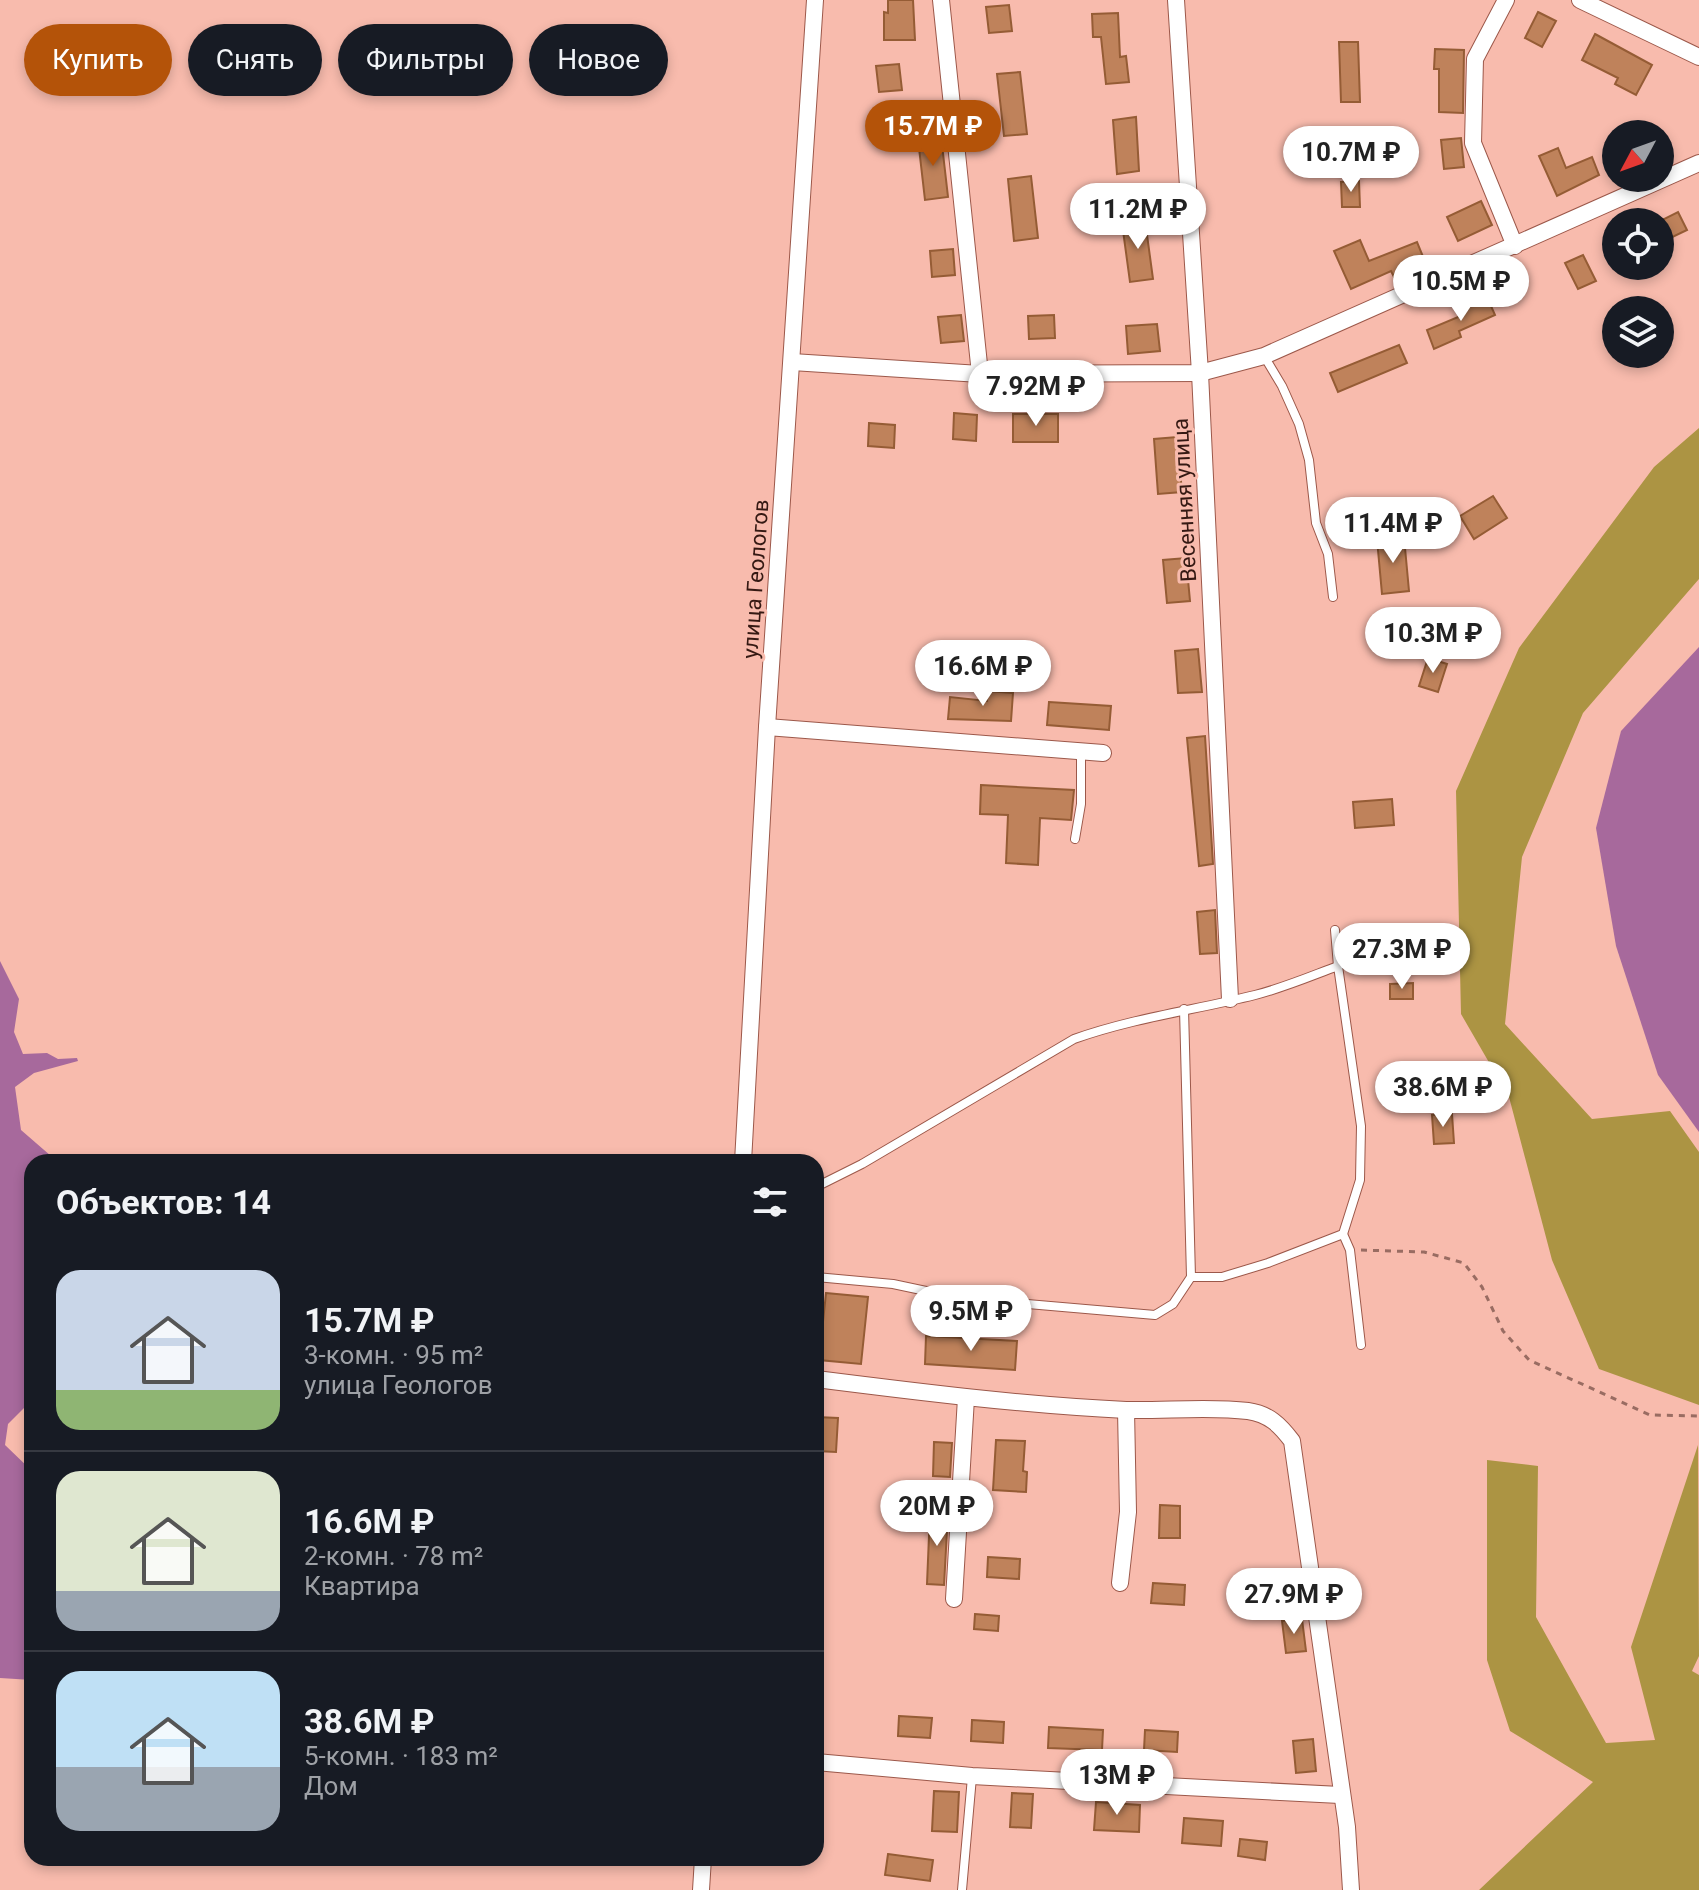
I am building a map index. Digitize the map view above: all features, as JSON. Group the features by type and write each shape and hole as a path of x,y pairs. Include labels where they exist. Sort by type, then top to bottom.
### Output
{"street":[{"name":"улица Геологов","path":"743,1154 767,727 815,0"},
{"path":"941,0 980,374"},
{"name":"Весенняя улица","path":"1176,0 1200,373 1230,999"},
{"path":"1506,0 1475,59 1473,143 1515,246"},
{"path":"1580,0 1699,57"},
{"path":"792,362 980,374 1200,373 1264,356 1699,163"},
{"path":"767,727 1103,753"},
{"path":"824,1380 966,1398 1126,1410 1248,1411 1271,1418 1282,1427 1292,1441 1340,1795 1347,1827 1351,1890"},
{"path":"954,1599 966,1398"},
{"path":"1120,1583 1128,1512 1126,1410"},
{"path":"824,1763 972,1776 1340,1795"},
{"path":"701,1890 702,1866"}],"lane":[{"path":"1264,356 1299,424 1309,460 1316,523 1328,554 1333,597"},
{"path":"1075,839 1081,804 1081,752"},
{"path":"1335,930 1361,1126 1360,1180 1343,1234 1350,1250 1361,1345"},
{"path":"824,1183 862,1164 1074,1039 1184,1009 1256,995 1338,966"},
{"path":"824,1278 893,1284 959,1298 1155,1315 1173,1304 1191,1277 1184,1009"},
{"path":"1191,1277 1222,1277 1343,1234"},
{"path":"962,1890 972,1776"}],"path":[{"path":"1350,1250 1424,1252 1464,1263 1482,1287 1503,1331 1529,1360 1650,1415 1699,1416"}],"shaded area":[{"path":"1699,428 1699,579 1583,713 1522,857 1505,1024 1592,1119 1670,1111 1699,1152 1699,1405 1599,1369 1552,1260 1509,1097 1461,1014 1456,791 1519,648 1654,467"},
{"path":"1699,647 1699,1132 1658,1075 1616,946 1596,828 1621,731"},
{"path":"0,961 19,999 14,1032 23,1054 47,1053 58,1059 77,1058 78,1061 34,1073 15,1087 21,1130 49,1154 24,1154 24,1408 8,1424 5,1445 24,1463 24,1680 0,1678"},
{"path":"1698,1445 1699,1656 1692,1671 1699,1675 1699,1890 1479,1890 1593,1782 1510,1731 1487,1660 1487,1460 1538,1466 1536,1617 1606,1743 1655,1740 1631,1647"}],"building":[{"path":"888,0 913,0 915,40 884,40 884,12 888,13"},
{"path":"1009,5 1012,31 989,33 986,7"},
{"path":"1538,12 1556,21 1542,47 1525,38"},
{"path":"1118,13 1120,57 1126,56 1129,82 1106,84 1101,37 1093,37 1092,14"},
{"path":"1595,34 1652,65 1636,95 1615,84 1618,78 1582,60"},
{"path":"1339,42 1358,42 1360,102 1341,102"},
{"path":"1435,49 1464,50 1463,113 1439,112 1439,69 1434,69"},
{"path":"899,64 902,90 879,92 876,66"},
{"path":"1020,72 1027,134 1004,136 997,74"},
{"path":"1136,117 1139,171 1117,174 1113,120"},
{"path":"941,136 948,197 925,200 918,139"},
{"path":"1461,138 1464,167 1444,169 1441,140"},
{"path":"1558,148 1566,168 1592,157 1599,175 1557,196 1539,156"},
{"path":"1031,176 1038,238 1014,241 1008,179"},
{"path":"1359,181 1360,207 1342,207 1341,182"},
{"path":"1481,201 1492,225 1458,241 1447,217"},
{"path":"1678,212 1687,230 1674,236 1674,214"},
{"path":"1145,220 1153,279 1130,282 1122,223"},
{"path":"1360,240 1369,261 1417,242 1426,264 1394,277 1391,271 1351,289 1334,251"},
{"path":"953,249 955,275 932,277 930,251"},
{"path":"1583,255 1596,281 1578,289 1565,263"},
{"path":"1487,297 1495,315 1459,331 1461,337 1434,349 1427,330 1463,315 1460,309"},
{"path":"961,315 964,341 941,343 938,317"},
{"path":"1054,315 1055,338 1029,339 1028,316"},
{"path":"1157,324 1160,351 1128,354 1126,326"},
{"path":"1399,345 1407,363 1338,392 1330,373"},
{"path":"954,413 977,415 976,441 953,439"},
{"path":"1013,414 1058,414 1058,442 1013,442"},
{"path":"869,423 895,425 894,448 868,446"},
{"path":"1177,437 1182,492 1158,494 1154,439"},
{"path":"1493,496 1507,518 1474,539 1460,516"},
{"path":"1404,537 1409,591 1382,594 1377,539"},
{"path":"1186,558 1190,601 1167,603 1163,560"},
{"path":"1198,649 1202,692 1178,693 1175,651"},
{"path":"1428,658 1447,664 1438,692 1419,686"},
{"path":"987,691 1013,693 1011,721 948,719 950,697 987,701"},
{"path":"1049,702 1111,706 1109,730 1047,725"},
{"path":"1205,736 1213,864 1199,866 1187,738"},
{"path":"981,785 1074,790 1071,820 1040,818 1038,865 1006,863 1008,815 980,814"},
{"path":"1392,799 1394,825 1355,828 1353,802"},
{"path":"1215,910 1217,953 1200,954 1197,912"},
{"path":"1413,983 1413,999 1390,999 1390,984"},
{"path":"1452,1114 1454,1143 1434,1144 1432,1115"},
{"path":"826,1293 868,1297 861,1364 824,1360"},
{"path":"926,1336 1017,1341 1015,1370 925,1364"},
{"path":"824,1417 838,1418 836,1452 824,1451"},
{"path":"996,1440 1025,1441 1023,1471 1027,1472 1026,1492 993,1490"},
{"path":"934,1442 952,1443 950,1477 933,1476"},
{"path":"1160,1505 1180,1506 1180,1538 1159,1538"},
{"path":"930,1512 948,1513 944,1585 927,1584"},
{"path":"988,1557 1020,1559 1019,1579 987,1577"},
{"path":"1153,1583 1185,1585 1184,1605 1151,1603"},
{"path":"975,1614 999,1616 998,1631 974,1629"},
{"path":"1302,1619 1306,1651 1286,1653 1282,1621"},
{"path":"899,1716 932,1718 930,1738 898,1736"},
{"path":"972,1720 1004,1722 1003,1743 971,1741"},
{"path":"1049,1727 1103,1730 1102,1750 1048,1748"},
{"path":"1145,1730 1178,1732 1177,1752 1144,1750"},
{"path":"1313,1739 1316,1771 1296,1773 1293,1741"},
{"path":"934,1791 959,1792 957,1832 932,1831"},
{"path":"1012,1793 1033,1794 1031,1828 1010,1827"},
{"path":"1096,1802 1140,1805 1139,1832 1094,1830"},
{"path":"1184,1818 1223,1821 1221,1846 1182,1843"},
{"path":"1240,1839 1267,1842 1265,1860 1238,1856"},
{"path":"888,1854 933,1860 930,1881 885,1875"}]}
